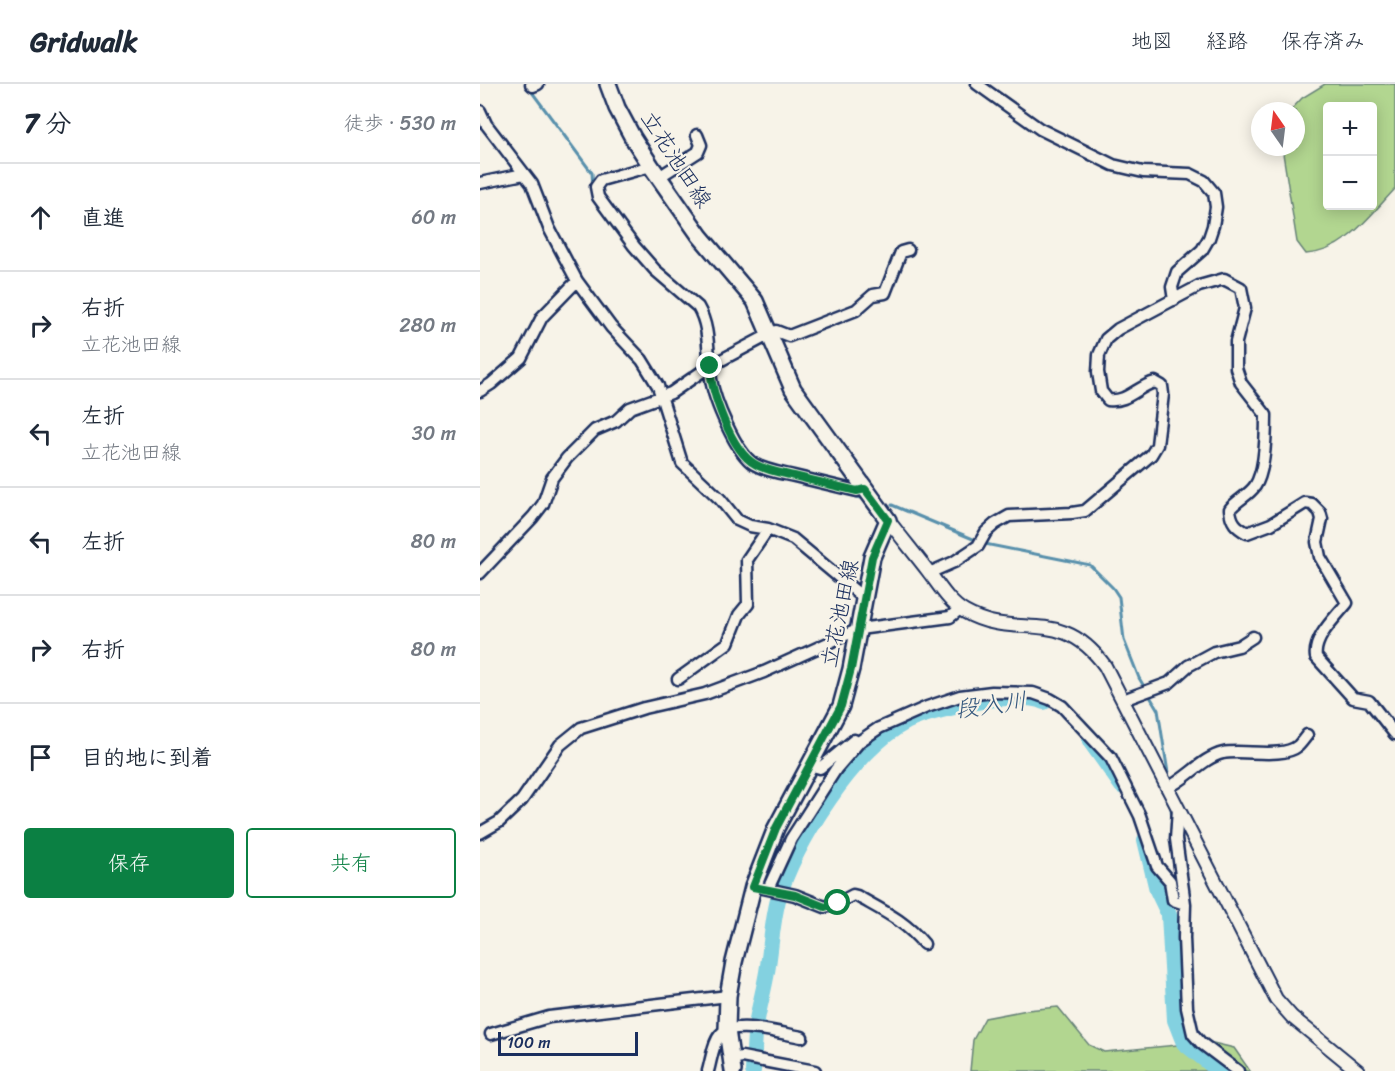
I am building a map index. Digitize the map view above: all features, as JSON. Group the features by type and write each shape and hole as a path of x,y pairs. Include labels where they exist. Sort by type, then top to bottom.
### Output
{"main road":[{"name":"立花池田線","path":"608,84 617,108 633,138 655,171 700,236 750,294 761,312 793,389 888,520 872,557 859,629 841,706 776,828 760,888 734,962 728,996 727,1030 732,1065"}],"street":[{"path":"531,84 533,86 538,84"},
{"path":"977,84 1040,129 1113,165 1143,172 1190,174 1204,181 1214,193 1216,207 1213,226 1202,250 1177,272 1172,287 1174,300"},
{"path":"480,111 486,124 532,184 549,228 577,281 611,327 642,360 658,386 682,463 720,499 737,520 793,539 865,599"},
{"path":"697,135 701,145 698,152 655,171 601,180 596,187 598,197 655,270 698,307 710,348 711,381 725,424 744,455 754,464 769,470 857,491 865,489"},
{"path":"480,183 524,174"},
{"path":"480,573 533,517 543,504 552,478 567,458 595,430 616,421 630,408 671,393 710,366 776,331 789,336 856,310 873,295 885,293 901,252 908,250"},
{"path":"929,573 954,562 978,546 986,532 1009,516 1085,511 1151,455 1157,445 1163,394 1161,386 1155,381 1145,384 1124,399 1115,402 1108,400 1101,390 1098,372 1099,355 1106,339 1118,329 1198,286 1224,279 1240,288 1245,308 1236,342 1236,368 1241,383 1266,415 1260,477 1254,489 1237,500 1230,508 1231,518 1238,528 1247,533 1271,524 1305,503 1312,504 1320,512 1322,519 1317,542 1320,557 1347,603 1318,640 1315,650 1316,657 1353,698 1369,701 1395,734"},
{"path":"480,391 521,357 542,317 577,281"},
{"path":"888,520 944,593 960,609 981,620 1061,630 1078,638 1093,650 1105,666 1123,700 1276,999 1292,1017 1358,1071"},
{"path":"678,679 728,643 739,615 748,604 747,560 768,529"},
{"path":"480,833 499,822 522,800 560,745 581,728 644,708 705,694 764,672 859,629 950,616 960,609"},
{"path":"1123,700 1169,683 1188,666 1214,652 1239,646 1253,637"},
{"path":"924,944 895,916 857,896 825,907 795,895 760,888 836,770 860,741 879,728 908,714 960,696 992,692 1033,693 1062,706 1111,758 1140,816 1157,866 1170,881 1173,900 1185,904"},
{"path":"1167,788 1181,781 1215,756 1234,752 1292,750 1299,746 1307,735"},
{"path":"809,765 820,768 854,740 860,741"},
{"path":"1178,809 1176,839 1185,904 1187,1008 1194,1034 1201,1044 1238,1071"},
{"path":"491,1034 549,1017 728,996"},
{"path":"708,1071 719,1037 727,1030 739,1027 802,1037"},
{"path":"732,1065 742,1057 815,1071"}],"green space":[{"path":"1325,84 1395,84 1395,189 1377,208 1377,102 1323,102 1323,210 1375,210 1356,230 1333,247 1306,254 1297,242 1283,156 1305,156 1305,102 1298,102"},
{"path":"1058,1007 1089,1045 1104,1052 1209,1042 1234,1048 1250,1071 970,1071 973,1040 985,1018"}],"waterway":[{"path":"526,84 592,173 593,186"},
{"path":"852,495 861,498"},
{"path":"892,505 985,544 1090,565 1119,597 1124,640 1139,678 1158,710 1169,779"},
{"name":"段入川","path":"753,1071 756,1025 778,900 785,878 811,827 847,775 887,735 918,717 1000,698 1024,698 1044,702"},
{"name":"段入川","path":"1090,741 1122,786"},
{"path":"1171,806 1172,823"},
{"name":"段入川","path":"1145,840 1157,890 1169,915 1175,1020 1184,1043 1219,1071"},
{"path":"1169,915 1175,904"}],"route":[{"path":"710,366 711,381 725,424 744,455 754,464 769,470 857,491 865,489 888,520 872,557 851,669 841,706 776,828 753,887 795,895 825,907 838,903"}]}
